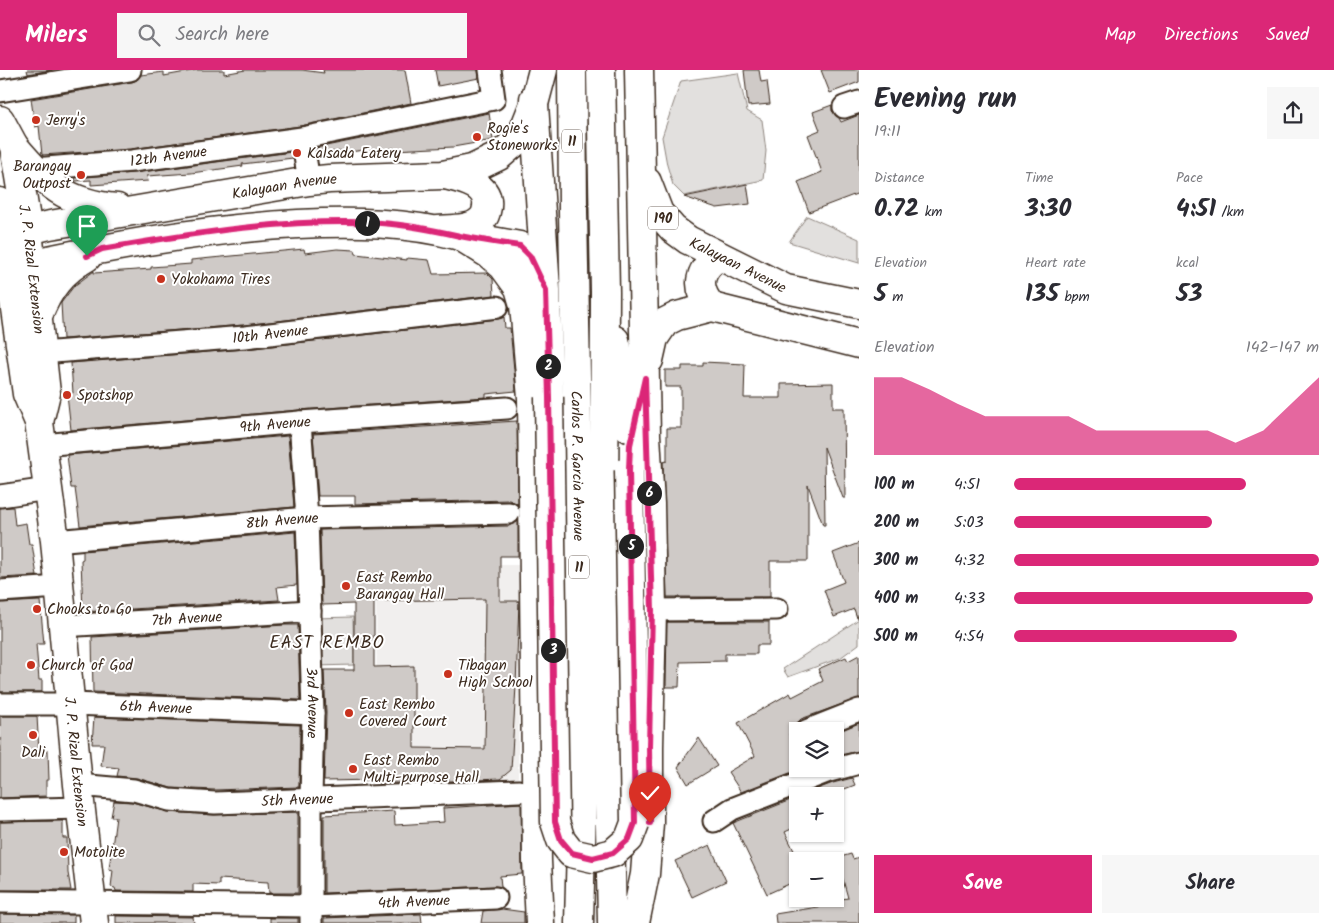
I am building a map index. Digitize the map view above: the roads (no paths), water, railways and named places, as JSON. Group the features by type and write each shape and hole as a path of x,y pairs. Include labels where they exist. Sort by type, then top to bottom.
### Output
{"main road":[{"path":"532,70 546,290 555,822 561,840 572,853 593,858 613,853 629,839 635,823 630,457 625,385 605,292 624,228 624,70"},
{"path":"534,104 543,70"},
{"name":"Carlos P. Garcia Avenue","path":"572,70 572,212 582,765 579,923"},
{"name":"Carlos P. Garcia Avenue","path":"600,70 605,292 604,531 612,923"},
{"path":"624,70 641,153"},
{"path":"634,923 645,874 650,823 649,746 652,610 645,378 640,70"},
{"name":"Kalayaan Avenue","path":"11,234 309,181 443,174 472,169 499,156 521,137 534,104"},
{"name":"J. P. Rizal Extension","path":"0,120 14,146 11,234 14,267 30,346"},
{"path":"14,146 53,187 78,200 110,207 146,210"},
{"name":"Kalayaan Avenue","path":"641,153 648,188 659,213 672,229 688,240 786,289 859,304"},
{"path":"443,174 468,180 482,190 488,201 486,215 480,222 449,233"},
{"name":"J. P. Rizal Extension","path":"0,202 11,234"},
{"path":"14,267 102,249 201,232 264,225 331,222 374,223 449,233 520,246 530,256 546,290"},
{"path":"449,233 488,254 503,266 519,288 524,305 532,398 537,861 540,923"},
{"path":"38,316 46,297 60,276 78,262 102,249"},
{"path":"712,307 703,294 701,279 705,269 719,256"},
{"name":"J. P. Rizal Extension","path":"14,267 38,316 30,346 27,394 41,433 55,541 62,626 93,913"},
{"path":"630,457 654,338 665,322 676,316 712,307 859,344"},
{"path":"0,317 30,346"}],"street":[{"path":"0,91 130,70"},
{"name":"12th Avenue","path":"34,169 132,161 302,138 494,99 490,70"},
{"path":"302,138 309,181"},
{"name":"10th Avenue","path":"30,346 245,337 497,307"},
{"name":"9th Avenue","path":"41,433 300,422 507,408"},
{"name":"3rd Avenue","path":"300,422 307,518 313,714 311,914"},
{"path":"0,496 48,489"},
{"name":"8th Avenue","path":"55,541 307,518 509,514"},
{"path":"0,591 59,587"},
{"path":"652,610 777,610"},
{"name":"7th Avenue","path":"62,626 310,611"},
{"name":"6th Avenue","path":"0,704 71,704 313,714"},
{"path":"829,722 859,710"},
{"path":"714,821 732,809 830,770 859,763"},
{"name":"5th Avenue","path":"0,810 134,790 169,800 215,803 518,791"},
{"name":"4th Avenue","path":"0,902 93,913 311,914 496,898"}],"place":[{"name":"Jerry's","path":"36,120"},
{"name":"Rogie's Stoneworks","path":"477,137"},
{"name":"Kalsada Eatery","path":"297,153"},
{"name":"Barangay Outpost","path":"81,175"},
{"name":"Yokohama Tires","path":"161,279"},
{"name":"Spotshop","path":"67,395"},
{"name":"East Rembo Barangay Hall","path":"346,586"},
{"name":"Chooks to Go","path":"37,609"},
{"name":"Church of God","path":"31,665"},
{"name":"Tibagan High School","path":"448,674"},
{"name":"East Rembo Covered Court","path":"349,713"},
{"name":"Dali","path":"33,735"},
{"name":"East Rembo Multi-purpose Hall","path":"353,769"},
{"name":"Motolite","path":"64,852"}],"district":[{"name":"EAST REMBO","path":"327,642"}]}
